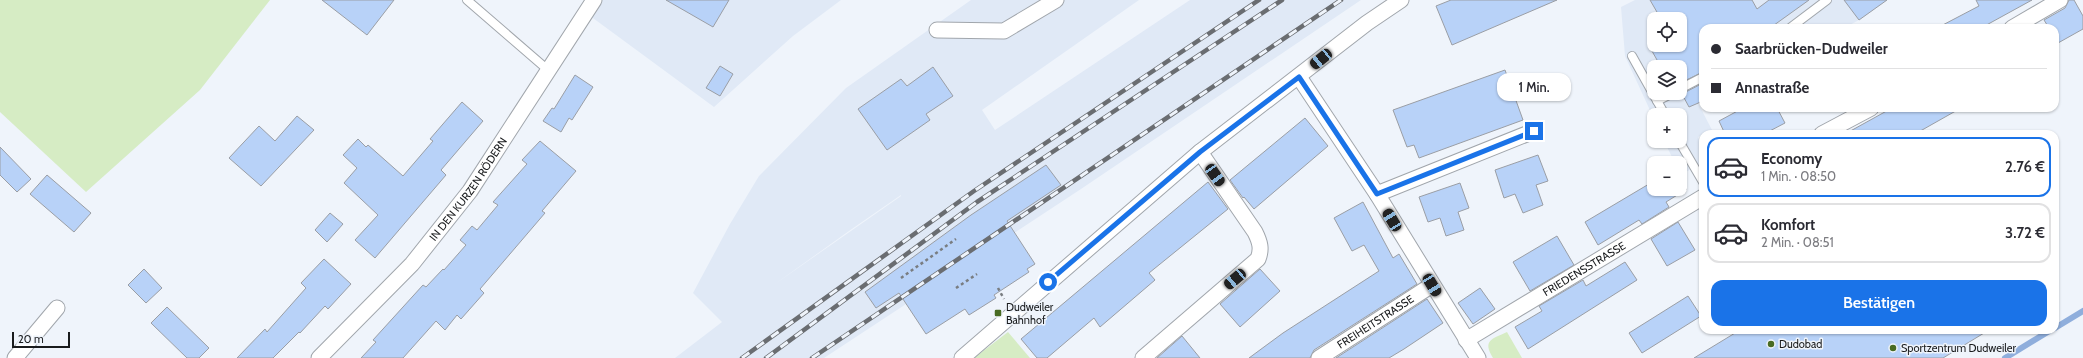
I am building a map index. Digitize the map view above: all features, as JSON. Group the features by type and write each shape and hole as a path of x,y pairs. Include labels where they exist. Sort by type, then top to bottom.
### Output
{"street":[{"name":"IN DEN KURZEN RÖDERN","path":"319,358 412,264 470,191 594,0"},
{"path":"937,30 1004,31 1056,0"},
{"path":"962,358 1200,152 1367,23 1401,0"},
{"path":"2019,24 2060,0"},
{"path":"1299,77 1377,194 1478,358"},
{"path":"1830,130 1863,112"},
{"path":"1377,194 1534,131"},
{"path":"1143,358 1258,259 1261,251 1260,241 1255,232 1200,152"},
{"name":"FRIEDENSSTRASSE","path":"1466,340 1699,199"},
{"name":"FREIHEITSTRASSE","path":"1319,358 1432,285"},
{"path":"15,358 57,308"}],"lane":[{"path":"467,0 548,70"},
{"path":"1795,24 1827,0"},
{"path":"1632,56 1660,108"},
{"path":"1687,85 1699,79"},
{"path":"1683,148 1699,175"}],"path":[{"path":"901,278 956,239"},
{"path":"956,288 977,274"},
{"path":"998,288 1001,293"}],"shaded area":[{"path":"589,0 841,0 793,36 714,107 582,10"},
{"path":"971,0 1139,0 982,110 995,130 1190,0 1361,0 1081,189 824,358 675,358 722,322 693,293 730,224 759,176 846,88","holes":["901,196 775,284 849,231"]},
{"path":"1635,0 1887,0 1852,24 1699,24 1699,112 1703,112 1712,130 1699,130 1699,165 1687,171 1687,156 1672,156 1668,148 1687,148 1687,108 1649,108 1625,56 1621,7"}],"green space":[{"path":"0,0 270,0 200,90 86,192 0,112"},
{"path":"1008,332 1030,358 974,358"},
{"path":"1507,332 1522,358 1493,358 1488,347 1490,341"}],"building":[{"path":"322,0 394,0 367,35"},
{"path":"666,0 729,0 713,27"},
{"path":"1451,0 1557,0 1452,45 1436,6"},
{"path":"1650,0 1752,0 1757,9 1769,0 1809,0 1776,24 1699,24 1699,74 1687,80 1687,60 1657,60 1653,52 1687,52 1687,12 1657,12"},
{"path":"1844,0 1887,0 1859,20"},
{"path":"1976,0 2032,0 1988,24 1945,24 1979,6"},
{"path":"2069,0 2074,0 2083,16 2083,29 2059,42 2059,24 2046,24 2044,20 2065,8"},
{"path":"720,66 733,74 720,96 706,88"},
{"path":"933,67 953,96 926,114 930,120 887,150 858,109 901,79 907,86"},
{"path":"1505,70 1523,120 1419,158 1414,145 1407,147 1393,110"},
{"path":"575,75 593,87 572,120 569,118 561,132 543,121 552,108 554,109"},
{"path":"1699,85 1699,103 1689,107 1685,100 1687,100 1687,91"},
{"path":"462,102 483,121 441,170 446,175 375,258 355,240 378,215 344,183 357,168 343,155 358,139 366,147 368,145 403,176 433,141 430,139"},
{"path":"1736,112 1779,112 1785,123 1772,130 1723,130 1719,121"},
{"path":"1885,112 1954,112 1922,130 1852,130"},
{"path":"297,116 314,130 261,186 229,158 259,126 275,141"},
{"path":"1305,118 1328,146 1254,209 1244,197 1243,198 1230,180"},
{"path":"540,141 576,171 542,211 545,213 480,289 484,293 461,319 457,315 445,330 436,321 403,358 361,358 376,342 373,340 423,285 426,287 443,269 444,270 466,245 460,240 472,226 477,230 498,205 493,202 527,164 522,160"},
{"path":"0,147 31,179 17,192 0,175"},
{"path":"1538,155 1548,181 1536,185 1543,205 1523,213 1515,194 1504,198 1495,170"},
{"path":"1046,165 1061,185 1007,221 1035,264 1027,269 1029,272 994,295 996,298 969,315 965,309 926,334 899,293 876,308 865,292 971,215"},
{"path":"47,175 91,213 74,232 30,194"},
{"path":"1208,182 1228,209 1149,273 1155,280 1100,327 1094,318 1047,358 1037,358 1021,339"},
{"path":"1460,183 1469,208 1458,212 1464,230 1446,236 1440,218 1428,222 1419,197"},
{"path":"1647,185 1647,196 1676,196 1666,202 1669,207 1642,224 1639,220 1598,245 1585,222"},
{"path":"1363,202 1393,258 1399,254 1417,284 1314,350 1310,358 1249,358 1283,333 1379,271 1364,245 1352,251 1334,218"},
{"path":"330,213 343,224 327,242 315,230"},
{"path":"1678,222 1695,250 1667,266 1651,239"},
{"path":"1557,236 1574,265 1530,291 1513,262"},
{"path":"324,259 351,284 328,309 325,306 300,333 299,332 273,358 237,358 265,329 267,332 306,288 301,283"},
{"path":"1625,262 1637,280 1528,349 1515,327 1542,311 1539,306 1583,280 1586,286"},
{"path":"144,269 162,288 146,303 128,285"},
{"path":"1260,269 1280,291 1240,327 1220,304"},
{"path":"1480,288 1495,309 1473,324 1458,303"},
{"path":"1688,296 1699,313 1699,317 1642,353 1629,333"},
{"path":"1427,299 1443,323 1404,349 1389,358 1336,358"},
{"path":"167,307 209,348 199,358 187,358 151,323"},
{"path":"1733,334 1982,334 1943,358 1694,358"},
{"path":"1182,336 1200,358 1157,358"}],"waterway":[{"path":"2059,326 2083,311"},
{"path":"2005,358 2044,334"}],"railway":[{"path":"742,358 974,191 1259,0"},
{"path":"766,358 977,202 1282,0"},
{"path":"812,358 1341,0"}],"place":[{"name":"Dudweiler Bahnhof","path":"998,313"},
{"name":"Dudobad","path":"1771,344"},
{"name":"Sportzentrum Dudweiler","path":"1893,348"}],"route":[{"path":"1048,282 1200,152 1299,77 1377,194 1534,131"}]}
